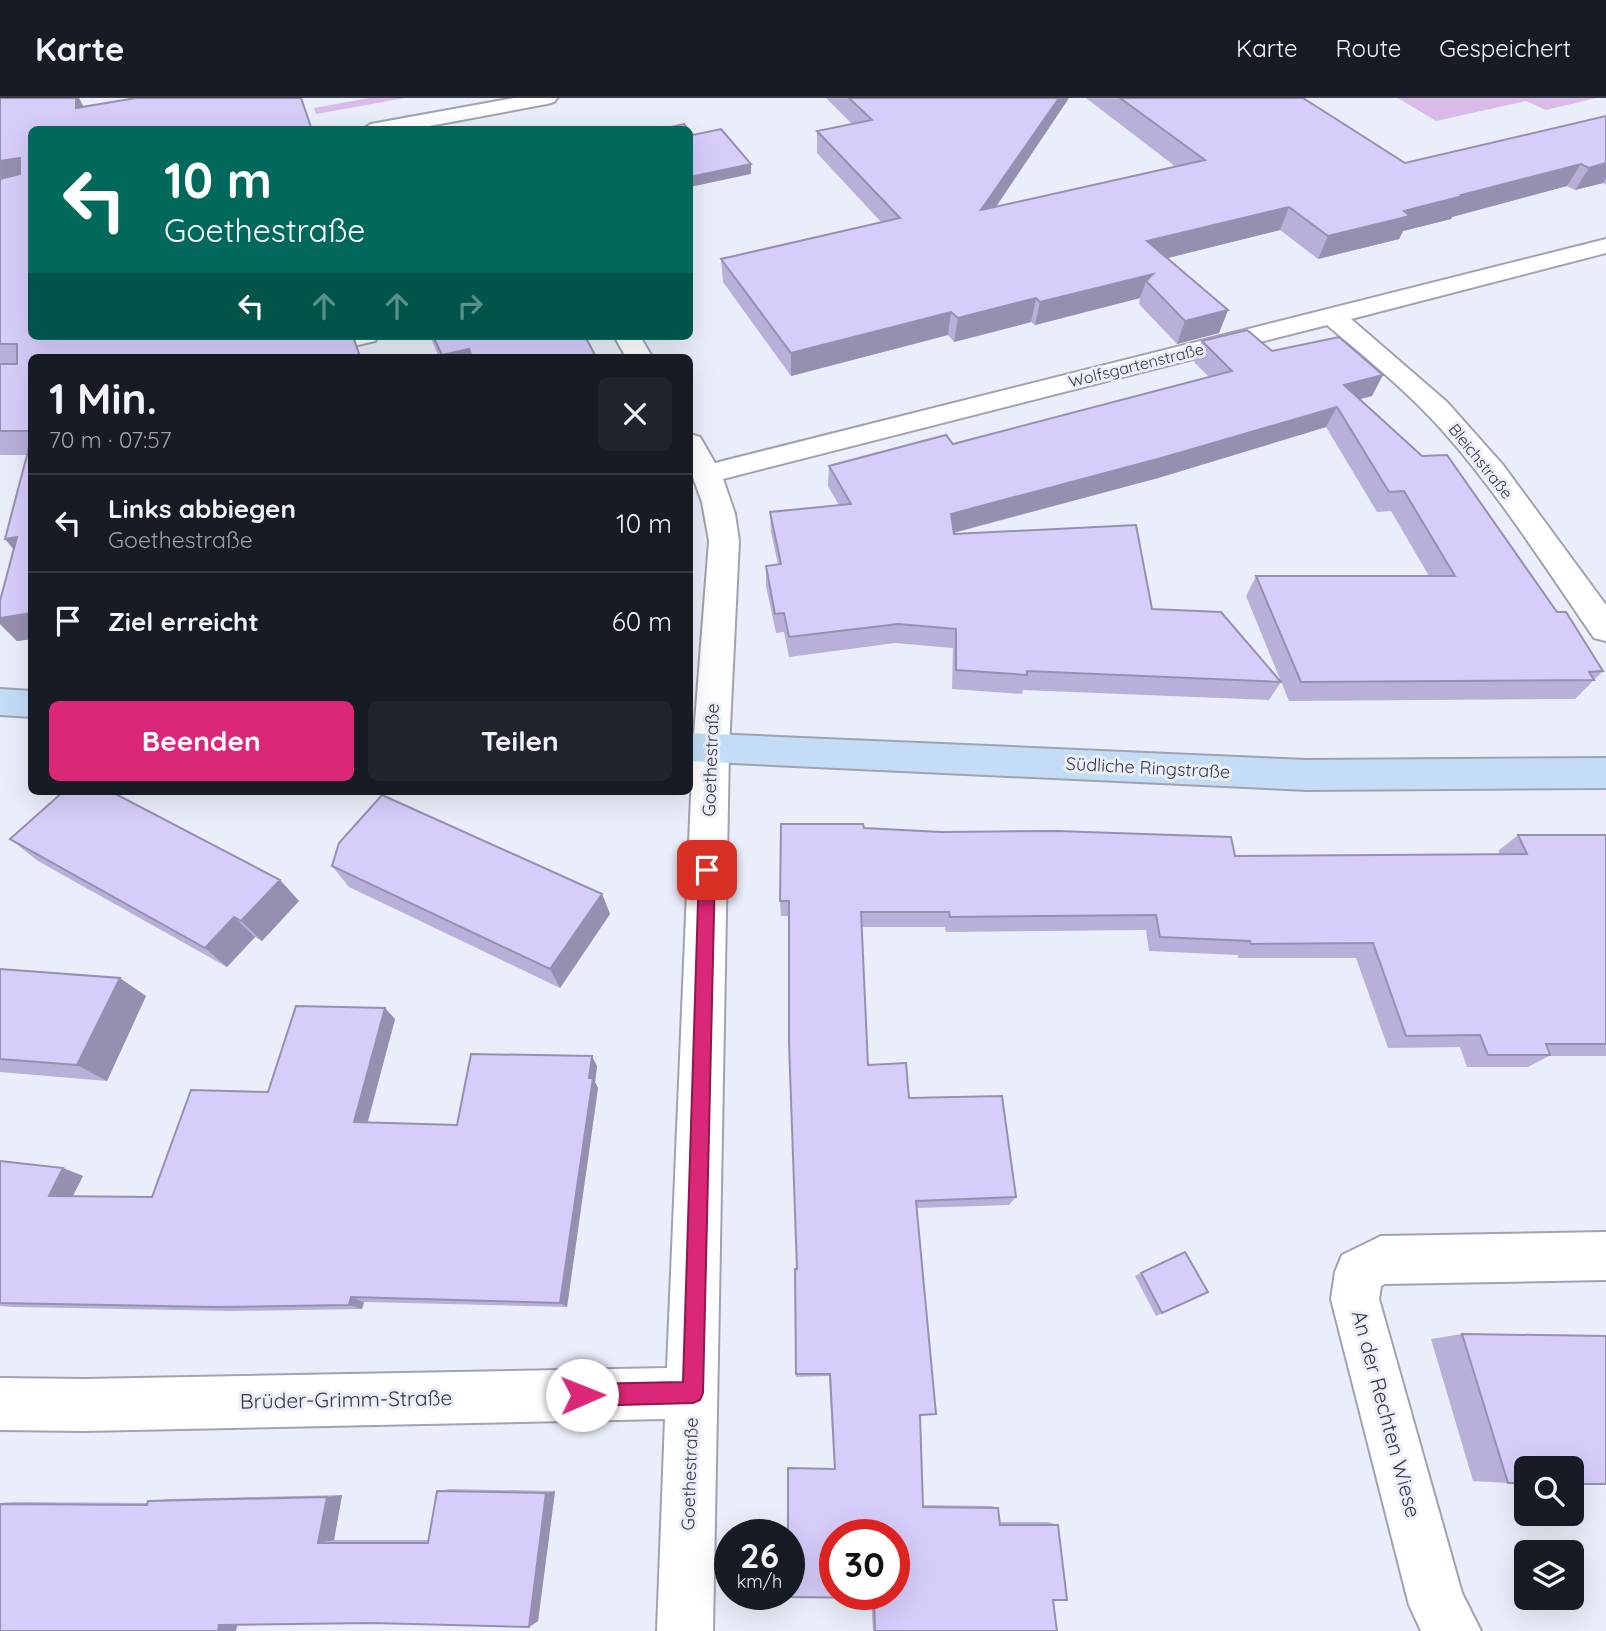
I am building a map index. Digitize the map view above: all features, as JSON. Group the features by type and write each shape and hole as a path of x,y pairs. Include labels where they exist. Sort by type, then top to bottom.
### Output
{"main road":[{"path":"0,702 28,704"},
{"name":"Südliche Ringstraße","path":"700,747 1307,775 1606,773"}],"street":[{"path":"387,126 488,103 547,98"},
{"path":"488,103 502,126"},
{"name":"Wolfsgartenstraße","path":"707,474 1606,246"},
{"name":"Bleichstraße","path":"1331,315 1418,389 1482,458 1606,629"},
{"path":"285,354 348,340"},
{"name":"Goethestraße","path":"685,1631 693,1393 700,747 724,541 721,510 707,474 693,448"},
{"name":"An der Rechten Wiese","path":"1453,1631 1437,1605 1355,1299 1359,1272 1381,1260 1606,1256"},
{"name":"Brüder-Grimm-Straße","path":"0,1404 97,1405 693,1393"}],"shaded area":[{"path":"369,98 405,98 316,114 314,108"},
{"path":"1398,98 1596,98 1546,110 1526,101 1436,121"}],"building":[{"path":"0,98 76,98 76,108 136,98 301,98 311,126 28,126 28,340 354,340 359,354 28,354 28,431 0,431 0,364 17,364 17,344 0,344 0,179 20,174 20,158 0,161"},
{"path":"849,98 1059,98 981,210 1205,160 1120,98 1303,98 1405,163 1606,116 1606,163 1589,168 1581,164 1461,195 1463,196 1404,211 1410,216 1328,236 1289,207 1147,241 1228,310 1185,321 1146,281 1153,274 1040,302 1036,298 958,318 951,312 791,353 721,259 900,218 817,131 872,120"},
{"path":"721,129 751,164 693,176 693,135"},
{"path":"1247,330 1272,351 1339,337 1383,375 1344,385 1422,456 1447,455 1557,612 1566,612 1603,671 1589,672 1594,680 1301,682 1256,576 1455,576 1404,491 1389,492 1337,407 1165,457 951,514 954,534 1136,525 1152,609 1221,612 1281,682 1027,671 1027,675 956,670 956,629 898,624 789,637 784,613 775,614 766,566 781,564 770,512 851,504 829,466 946,435 953,444 1232,371 1202,341"},
{"path":"435,340 587,340 594,354 471,354 469,349 442,354"},
{"path":"28,451 28,614 0,618 0,601 17,537 5,539"},
{"path":"60,795 118,795 280,880 241,921 234,917 205,948 10,839"},
{"path":"382,795 602,894 550,969 332,866 339,843"},
{"path":"781,824 863,824 864,828 941,832 1057,831 1231,837 1235,856 1527,854 1518,835 1606,835 1606,1044 1546,1044 1550,1055 1488,1055 1480,1035 1406,1036 1373,943 1251,944 1250,941 1160,937 1156,915 950,917 949,912 861,912 868,1065 906,1063 909,1098 1002,1096 1016,1197 916,1201 936,1414 920,1415 923,1507 998,1508 1000,1525 1058,1525 1067,1600 1053,1600 1057,1631 875,1631 874,1610 910,1610 910,1519 819,1519 819,1597 805,1597 805,1519 788,1519 788,1468 835,1469 830,1374 796,1374 797,1269 789,1043 789,901 780,901"},
{"path":"0,969 120,978 77,1065 0,1059"},
{"path":"296,1006 385,1008 354,1122 457,1125 471,1054 592,1056 589,1078 593,1078 560,1303 351,1297 349,1305 214,1307 0,1303 0,1161 63,1168 49,1196 152,1197 191,1090 268,1092"},
{"path":"1185,1252 1208,1292 1162,1313 1141,1273"},
{"path":"1462,1334 1606,1336 1606,1484 1584,1484 1584,1456 1514,1456 1514,1483 1508,1483"},
{"path":"437,1491 546,1493 529,1627 372,1623 219,1625 218,1631 0,1631 0,1504 147,1505 148,1501 327,1497 318,1543 428,1543"}],"route":[{"path":"582,1395 693,1393 707,870"}]}
